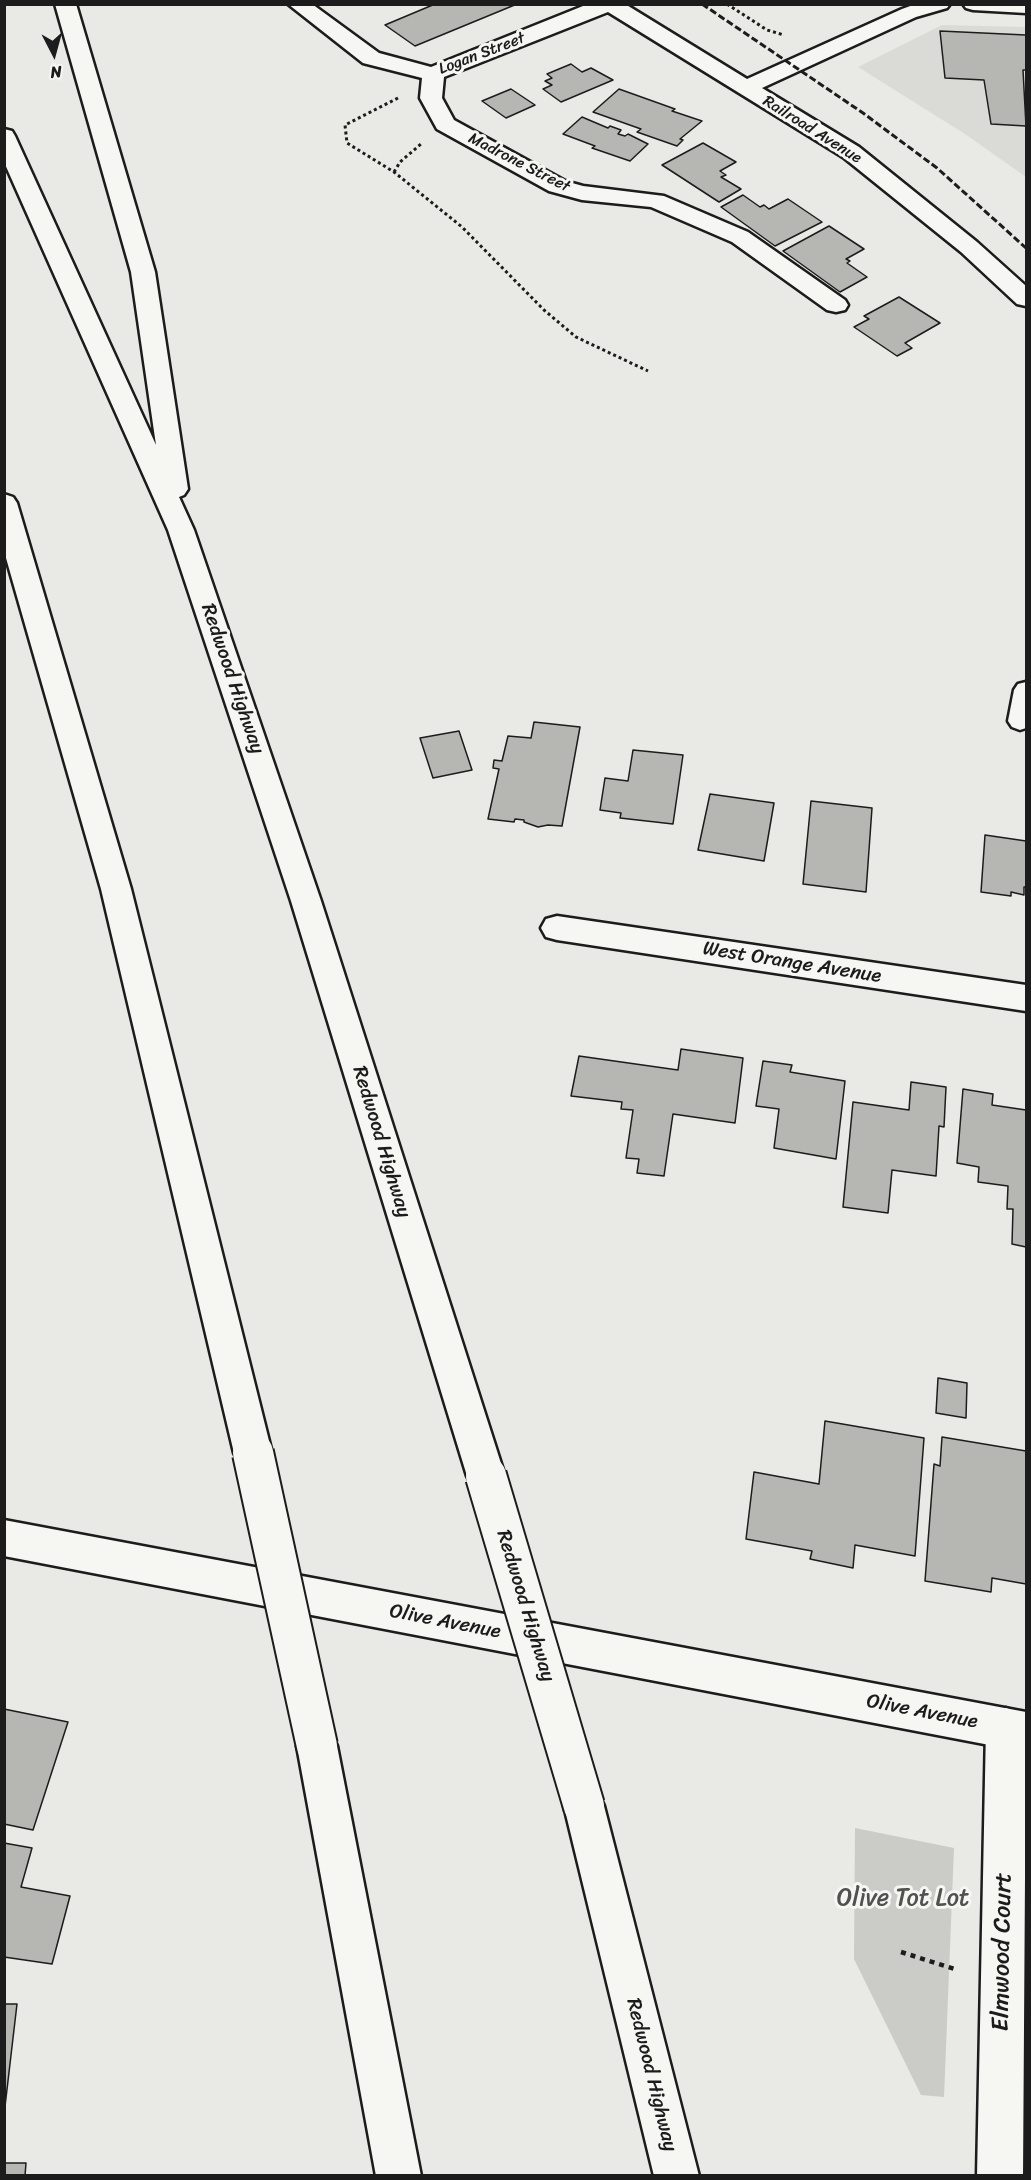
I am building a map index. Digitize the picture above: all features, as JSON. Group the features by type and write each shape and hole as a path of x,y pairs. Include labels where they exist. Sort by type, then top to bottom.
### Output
{"main road":[{"path":"65,4 143,272 182,530"},
{"name":"Logan Street","path":"298,4 371,58 433,80 609,4"},
{"name":"Railroad Avenue","path":"609,4 851,152 969,247 1026,299"},
{"path":"744,88 831,49 909,9 940,4"},
{"path":"973,4 1026,7"},
{"name":"Madrone Street","path":"433,80 431,98 445,124 557,186 582,194 657,201 740,237 836,304"},
{"name":"Redwood Highway","path":"4,136 182,530 306,901 486,1476 584,1806 677,2175"},
{"path":"4,503 116,889 253,1453 317,1746 399,2175"},
{"name":"West Orange Avenue","path":"557,927 1026,998"},
{"name":"Olive Avenue","path":"4,1538 1016,1730"},
{"name":"Elmwood Court","path":"1000,2175 1003,1976 1016,1730"}],"lane":[{"path":"1020,721 1026,690"}],"path":[{"path":"727,4 767,30 831,49"},
{"path":"433,80 345,125 347,143 394,172 462,227 544,310 576,337 648,371"},
{"path":"901,1952 949,1969 1003,1976"}],"shaded area":[{"path":"942,25 1026,27 1026,177 965,134 858,67"}],"green space":[{"name":"Olive Tot Lot","path":"855,1828 954,1848 944,2097 921,2095 854,1959"}],"building":[{"path":"435,4 517,4 415,46 385,25"},
{"path":"940,31 1026,35 1026,70 1023,70 1026,126 991,124 984,80 945,78"},
{"path":"571,64 582,72 591,68 613,80 561,102 543,89 552,85 545,81 552,78 547,74"},
{"path":"511,89 535,105 506,118 482,101"},
{"path":"619,89 702,121 680,139 683,140 677,146 637,132 641,129 593,112"},
{"path":"582,117 608,128 610,126 621,130 618,134 625,136 628,134 648,144 630,161 592,148 595,146 563,134"},
{"path":"703,143 736,162 720,171 726,175 721,177 741,189 719,202 662,165"},
{"path":"743,195 760,207 764,205 769,209 788,199 822,222 775,246 721,207"},
{"path":"829,226 864,249 846,259 850,261 847,263 867,277 840,292 783,251"},
{"path":"899,297 940,323 905,343 912,348 897,356 854,327 869,319 864,316"},
{"path":"534,722 580,727 562,826 538,827 524,820 515,819 514,822 488,819 499,769 493,768 494,760 502,761 508,736 531,738"},
{"path":"459,731 472,770 433,778 420,738"},
{"path":"633,750 683,755 673,824 620,818 621,813 600,810 605,778 628,781"},
{"path":"710,794 774,803 764,861 698,850"},
{"path":"811,801 872,808 866,892 803,884"},
{"path":"985,835 1026,841 1024,895 1011,892 1011,896 981,892"},
{"path":"681,1049 743,1058 735,1123 673,1114 664,1176 637,1173 639,1159 626,1158 633,1110 621,1109 622,1102 571,1096 579,1056 678,1070"},
{"path":"763,1061 792,1065 790,1072 845,1081 836,1159 774,1148 779,1109 756,1106"},
{"path":"911,1082 946,1087 944,1127 939,1126 936,1176 892,1170 888,1213 843,1207 853,1102 909,1110"},
{"path":"963,1089 993,1094 992,1105 1026,1110 1026,1247 1012,1244 1013,1209 1007,1209 1008,1186 978,1182 979,1167 957,1163"},
{"path":"938,1378 967,1383 966,1418 936,1413"},
{"path":"825,1421 924,1438 915,1556 855,1545 853,1568 810,1559 812,1551 746,1539 754,1472 819,1484"},
{"path":"942,1437 1026,1451 1026,1584 992,1578 991,1592 925,1581 934,1464 940,1466"},
{"path":"4,1709 68,1722 33,1830 4,1824"},
{"path":"4,1843 32,1848 21,1887 70,1896 52,1964 4,1957"},
{"path":"4,2004 17,2004 4,2115"},
{"path":"4,2163 26,2163 25,2176 4,2176"}],"railway":[{"path":"702,4 863,113 937,168 1026,248"}]}
